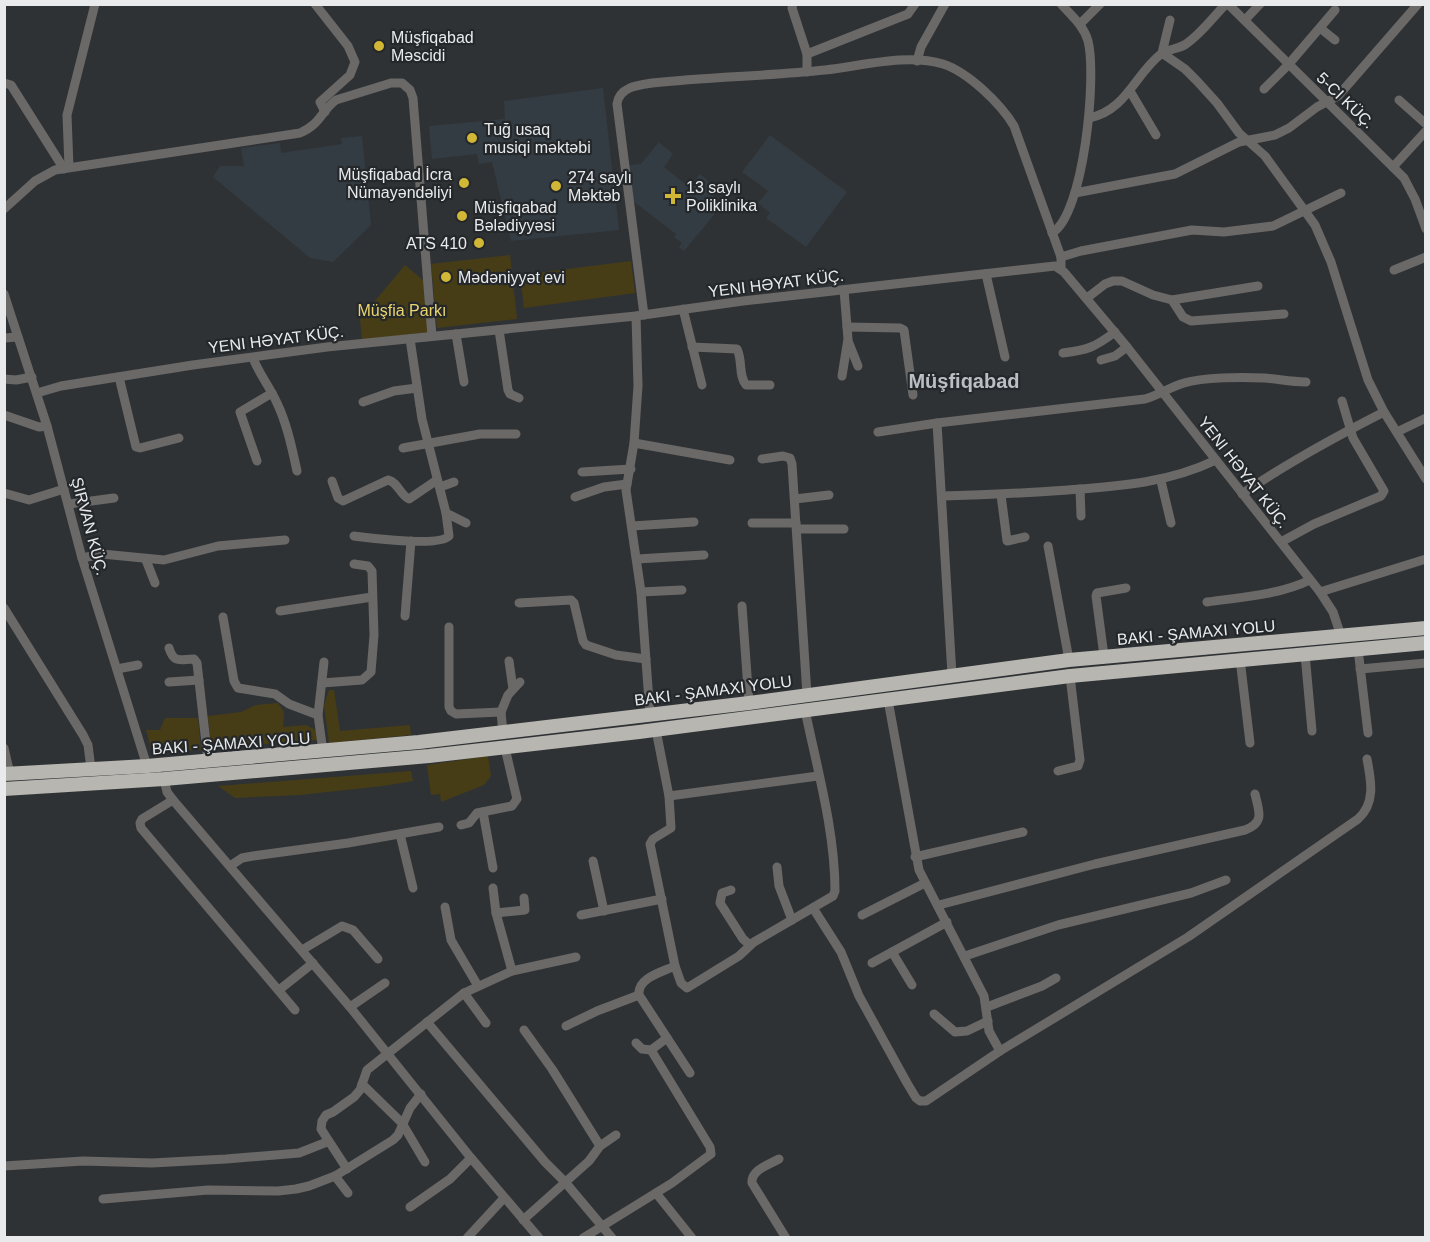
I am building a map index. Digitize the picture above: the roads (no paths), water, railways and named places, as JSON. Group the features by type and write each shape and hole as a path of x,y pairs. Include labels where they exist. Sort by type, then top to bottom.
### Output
{"highway":[{"path":"7,774 323,752 504,733 749,703 1069,660 1425,628"},
{"path":"4,789 324,767 656,730 1070,676 1425,643"}],"street":[{"path":"66,168 67,115 95,4"},
{"path":"315,4 348,46 355,62 350,75 320,102 325,112"},
{"path":"793,4 792,8 807,54 807,72"},
{"path":"807,54 908,14 915,4"},
{"path":"1052,233 1060,226 1075,193 1083,160 1089,118 1090,54 1086,33 1061,4"},
{"path":"1080,24 1100,4"},
{"path":"1162,53 1185,45 1227,4"},
{"name":"5-CI KÜÇ.","path":"1227,4 1393,167 1410,187 1425,229"},
{"path":"1245,20 1260,4"},
{"path":"1075,193 1175,174 1230,146 1246,140 1275,135 1289,128 1338,96 1418,4"},
{"path":"917,61 921,47 941,6"},
{"path":"1264,89 1288,65 1335,10"},
{"path":"1089,118 1105,112 1130,91 1162,53 1170,20"},
{"path":"1320,28 1335,40"},
{"path":"1162,53 1185,69 1217,103 1239,134 1265,156 1320,234 1368,380 1384,412 1425,479"},
{"path":"650,715 641,591 627,498 639,374 640,315 617,98 626,89 652,83 807,72 917,61 935,62 956,70 982,90 1010,119 1018,134 1061,257 1061,269"},
{"path":"4,83 11,86 66,168"},
{"path":"4,209 35,181 66,168 294,134 316,124 331,104 345,96 391,83 402,83 410,90 413,98 432,336"},
{"path":"1130,91 1156,135"},
{"path":"1399,100 1425,124"},
{"path":"1393,167 1425,131"},
{"path":"1061,257 1081,251 1192,230 1224,232 1273,226 1341,193"},
{"path":"1394,270 1425,257"},
{"name":"YENI HƏYAT KÜÇ.","path":"37,393 61,386 327,347 640,315 1048,266 1061,269 1127,347 1320,592 1333,612 1341,636"},
{"path":"986,274 1005,357"},
{"path":"1087,298 1105,284 1122,281 1153,295 1172,300 1258,285"},
{"path":"842,376 848,339 844,290"},
{"name":"ŞIRVAN KÜÇ.","path":"5,294 37,393 82,558 147,766"},
{"path":"1172,300 1183,316 1191,321 1284,314"},
{"path":"683,309 702,385"},
{"path":"847,327 904,330 913,395"},
{"path":"499,330 508,390 510,394 519,398"},
{"path":"1063,353 1084,351 1098,345 1115,332"},
{"path":"456,334 464,382"},
{"path":"4,338 18,337"},
{"path":"354,536 411,541 447,540 449,536 439,483 427,442 410,339"},
{"path":"848,339 858,366"},
{"path":"692,347 737,349 740,354 742,380 746,385 770,385"},
{"path":"1101,360 1115,356 1127,347"},
{"path":"253,358 260,375 272,393 289,434 297,471"},
{"path":"4,379 16,380 32,377"},
{"path":"119,377 136,447 179,438"},
{"path":"878,432 1145,399 1186,382 1264,378 1284,382 1306,382"},
{"path":"363,402 394,391 417,388"},
{"path":"257,461 240,412 272,393"},
{"path":"1281,542 1381,496 1384,491 1353,438 1342,401"},
{"path":"1242,494 1266,477 1384,412"},
{"path":"4,415 46,426"},
{"path":"1397,432 1425,418"},
{"path":"938,423 952,675"},
{"path":"403,448 480,434 516,434"},
{"path":"634,443 730,460"},
{"path":"762,459 783,456 789,458 792,464 807,695"},
{"path":"943,496 1001,495 1161,480 1198,469 1216,460"},
{"path":"582,472 631,469"},
{"path":"332,481 338,498 343,501 388,480 393,481 410,499 439,483 454,482"},
{"path":"1161,480 1171,523"},
{"path":"575,497 604,487 627,484"},
{"path":"4,493 29,500 64,489"},
{"path":"1080,489 1081,516"},
{"path":"795,499 829,495"},
{"path":"1001,495 1007,541 1025,537"},
{"path":"69,504 114,498"},
{"path":"446,513 466,523"},
{"path":"632,526 694,522"},
{"path":"752,523 844,530"},
{"path":"82,558 102,554 164,560 218,546 285,540"},
{"path":"405,616 411,541"},
{"path":"1048,546 1069,660"},
{"path":"637,559 704,555"},
{"path":"1320,592 1425,559"},
{"path":"146,560 155,583"},
{"path":"322,683 362,680 371,672 374,635 372,571 368,566 354,564"},
{"path":"1208,602 1299,586 1311,580"},
{"path":"1104,657 1096,596 1102,590 1126,588"},
{"path":"641,591 682,590"},
{"path":"280,611 372,597"},
{"path":"519,603 571,600 574,603 581,636 586,645 616,655 645,659"},
{"path":"742,606 749,703"},
{"path":"4,608 83,735 88,745 91,769"},
{"path":"223,617 234,681 238,688 275,694 289,704 318,715"},
{"path":"449,627 449,707 451,711 456,714 501,712"},
{"path":"169,648 172,657 194,659 197,663 208,761"},
{"path":"1358,649 1368,733"},
{"path":"1305,654 1312,731"},
{"path":"1240,659 1250,743"},
{"path":"504,733 501,712 504,701 517,686 509,661"},
{"path":"323,752 318,715 324,662"},
{"path":"1360,669 1425,663"},
{"path":"117,669 138,665"},
{"path":"1058,771 1074,769 1080,760 1070,676"},
{"path":"169,682 199,680"},
{"path":"888,700 915,858 925,883 984,996 989,1031 1000,1051"},
{"path":"656,730 669,796 671,828 653,839 650,844 675,966 681,983 687,988 739,956 750,945 833,896 835,891 824,795 805,710"},
{"path":"4,748 7,774"},
{"path":"460,825 469,823 477,813 515,804 517,799 506,748"},
{"path":"813,908 841,952 859,996 907,1083 920,1101 926,1101 1000,1051 1188,937 1358,819 1369,805 1371,792 1367,759"},
{"path":"669,796 818,776"},
{"path":"164,779 167,792 173,800 350,1007 471,1158 539,1238"},
{"path":"939,906 1095,864 1245,830 1256,826 1258,822 1255,794"},
{"path":"173,800 142,819 141,828 295,1010"},
{"path":"483,812 493,868"},
{"path":"230,866 242,858 439,827"},
{"path":"915,858 1023,832"},
{"path":"400,834 413,888"},
{"path":"592,861 604,911"},
{"path":"777,867 779,886 792,920"},
{"path":"965,956 1058,925 1191,893 1226,880"},
{"path":"862,915 925,883"},
{"path":"493,888 496,913 512,971"},
{"path":"730,890 722,893 720,903 743,939 750,945"},
{"path":"496,913 525,910 524,898"},
{"path":"581,915 662,899"},
{"path":"445,907 451,940 478,986"},
{"path":"872,963 947,922"},
{"path":"302,950 342,926 353,930 378,959"},
{"path":"892,952 912,985"},
{"path":"347,1169 327,1142 321,1130 322,1120 326,1114 333,1112 354,1097 367,1070 464,993 512,971 576,957"},
{"path":"279,990 313,963"},
{"path":"675,966 643,981 639,995 690,1073"},
{"path":"987,1007 1042,986 1056,978"},
{"path":"350,1007 385,983"},
{"path":"464,993 486,1023"},
{"path":"566,1026 639,995"},
{"path":"934,1014 955,1032 968,1031 988,1021"},
{"path":"427,1022 612,1238"},
{"path":"524,1030 600,1146"},
{"path":"636,1043 642,1049 651,1050 667,1038"},
{"path":"583,1238 656,1193 711,1154 651,1050"},
{"path":"362,1084 402,1123 425,1162"},
{"path":"103,1198 208,1190 279,1191 309,1186 335,1176 393,1140 398,1135 410,1108 421,1094"},
{"path":"523,1220 589,1161 600,1146 616,1135"},
{"path":"4,1166 83,1161 152,1162 226,1159 299,1153 327,1142"},
{"path":"410,1207 450,1179 471,1158"},
{"path":"779,1159 754,1174 752,1184 786,1238"},
{"path":"335,1176 348,1193"},
{"path":"656,1193 692,1238"},
{"path":"467,1238 504,1198"}],"place":[{"name":"Müşfiqabad Məscidi","path":"379,46"},
{"name":"Tuğ usaq musiqi məktəbi","path":"472,138"},
{"name":"Müşfiqabad İcra Nümayəndəliyi","path":"464,183"},
{"name":"274 saylı Məktəb","path":"556,186"},
{"name":"13 saylı Poliklinika","path":"673,196"},
{"name":"Müşfiqabad Bələdiyyəsi","path":"462,216"},
{"name":"ATS 410","path":"479,243"},
{"name":"Mədəniyyət evi","path":"446,277"}],"district":[{"name":"Müşfiqabad","path":"964,381"}],"park label":[{"name":"Müşfia Parkı","path":"402,310"}]}
